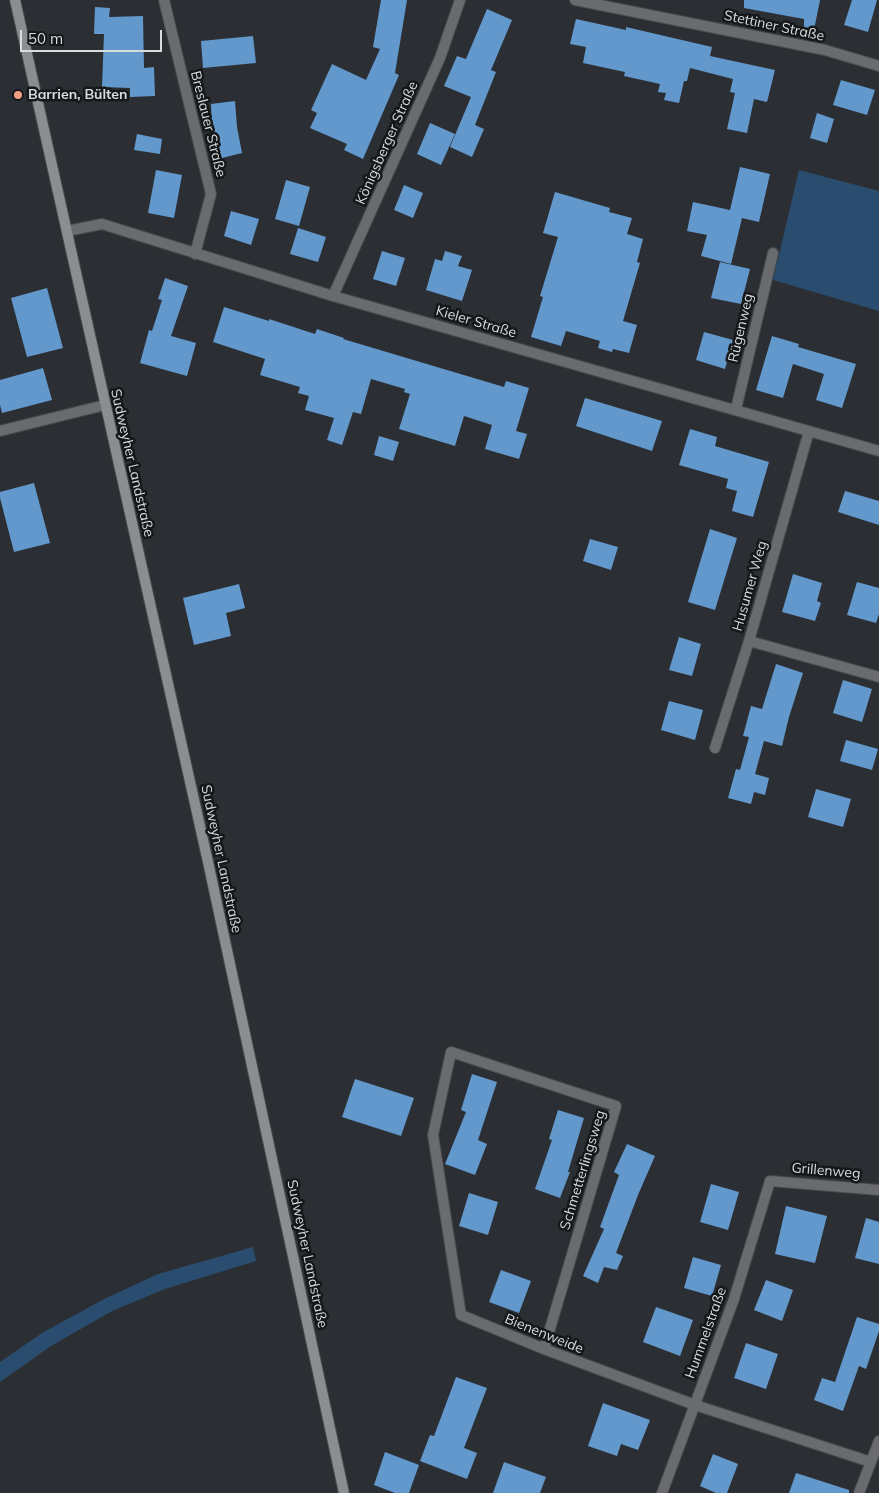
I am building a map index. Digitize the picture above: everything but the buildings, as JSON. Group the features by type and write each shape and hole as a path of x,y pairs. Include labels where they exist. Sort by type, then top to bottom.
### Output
{"main road":[{"name":"Sudweyher Landstraße","path":"15,0 212,881 344,1493"}],"street":[{"name":"Breslauer Straße","path":"164,0 211,194 196,254"},
{"name":"Königsberger Straße","path":"333,296 440,58 460,0"},
{"name":"Stettiner Straße","path":"575,0 825,50 879,66"},
{"name":"Kieler Straße","path":"67,231 102,224 333,296 879,451"},
{"name":"Rügenweg","path":"736,409 773,253"},
{"path":"0,431 105,405"},
{"name":"Husumer Weg","path":"715,748 809,431"},
{"path":"748,641 879,677"},
{"name":"Bienenweide","path":"452,1052 433,1135 461,1315 544,1349 695,1405 871,1462"},
{"name":"Schmetterlingsweg","path":"452,1052 616,1106 544,1349"},
{"name":"Grillenweg","path":"770,1181 879,1190"},
{"name":"Hummelstraße","path":"662,1493 734,1299 770,1181"},
{"path":"859,1493 879,1441"}],"shaded area":[{"path":"799,170 879,191 879,311 773,280"},
{"path":"253,1247 256,1261 165,1289 112,1311 51,1346 0,1382 0,1362 42,1333 104,1299 158,1274"}],"place":[{"name":"Barrien, Bülten","path":"18,95"}]}
